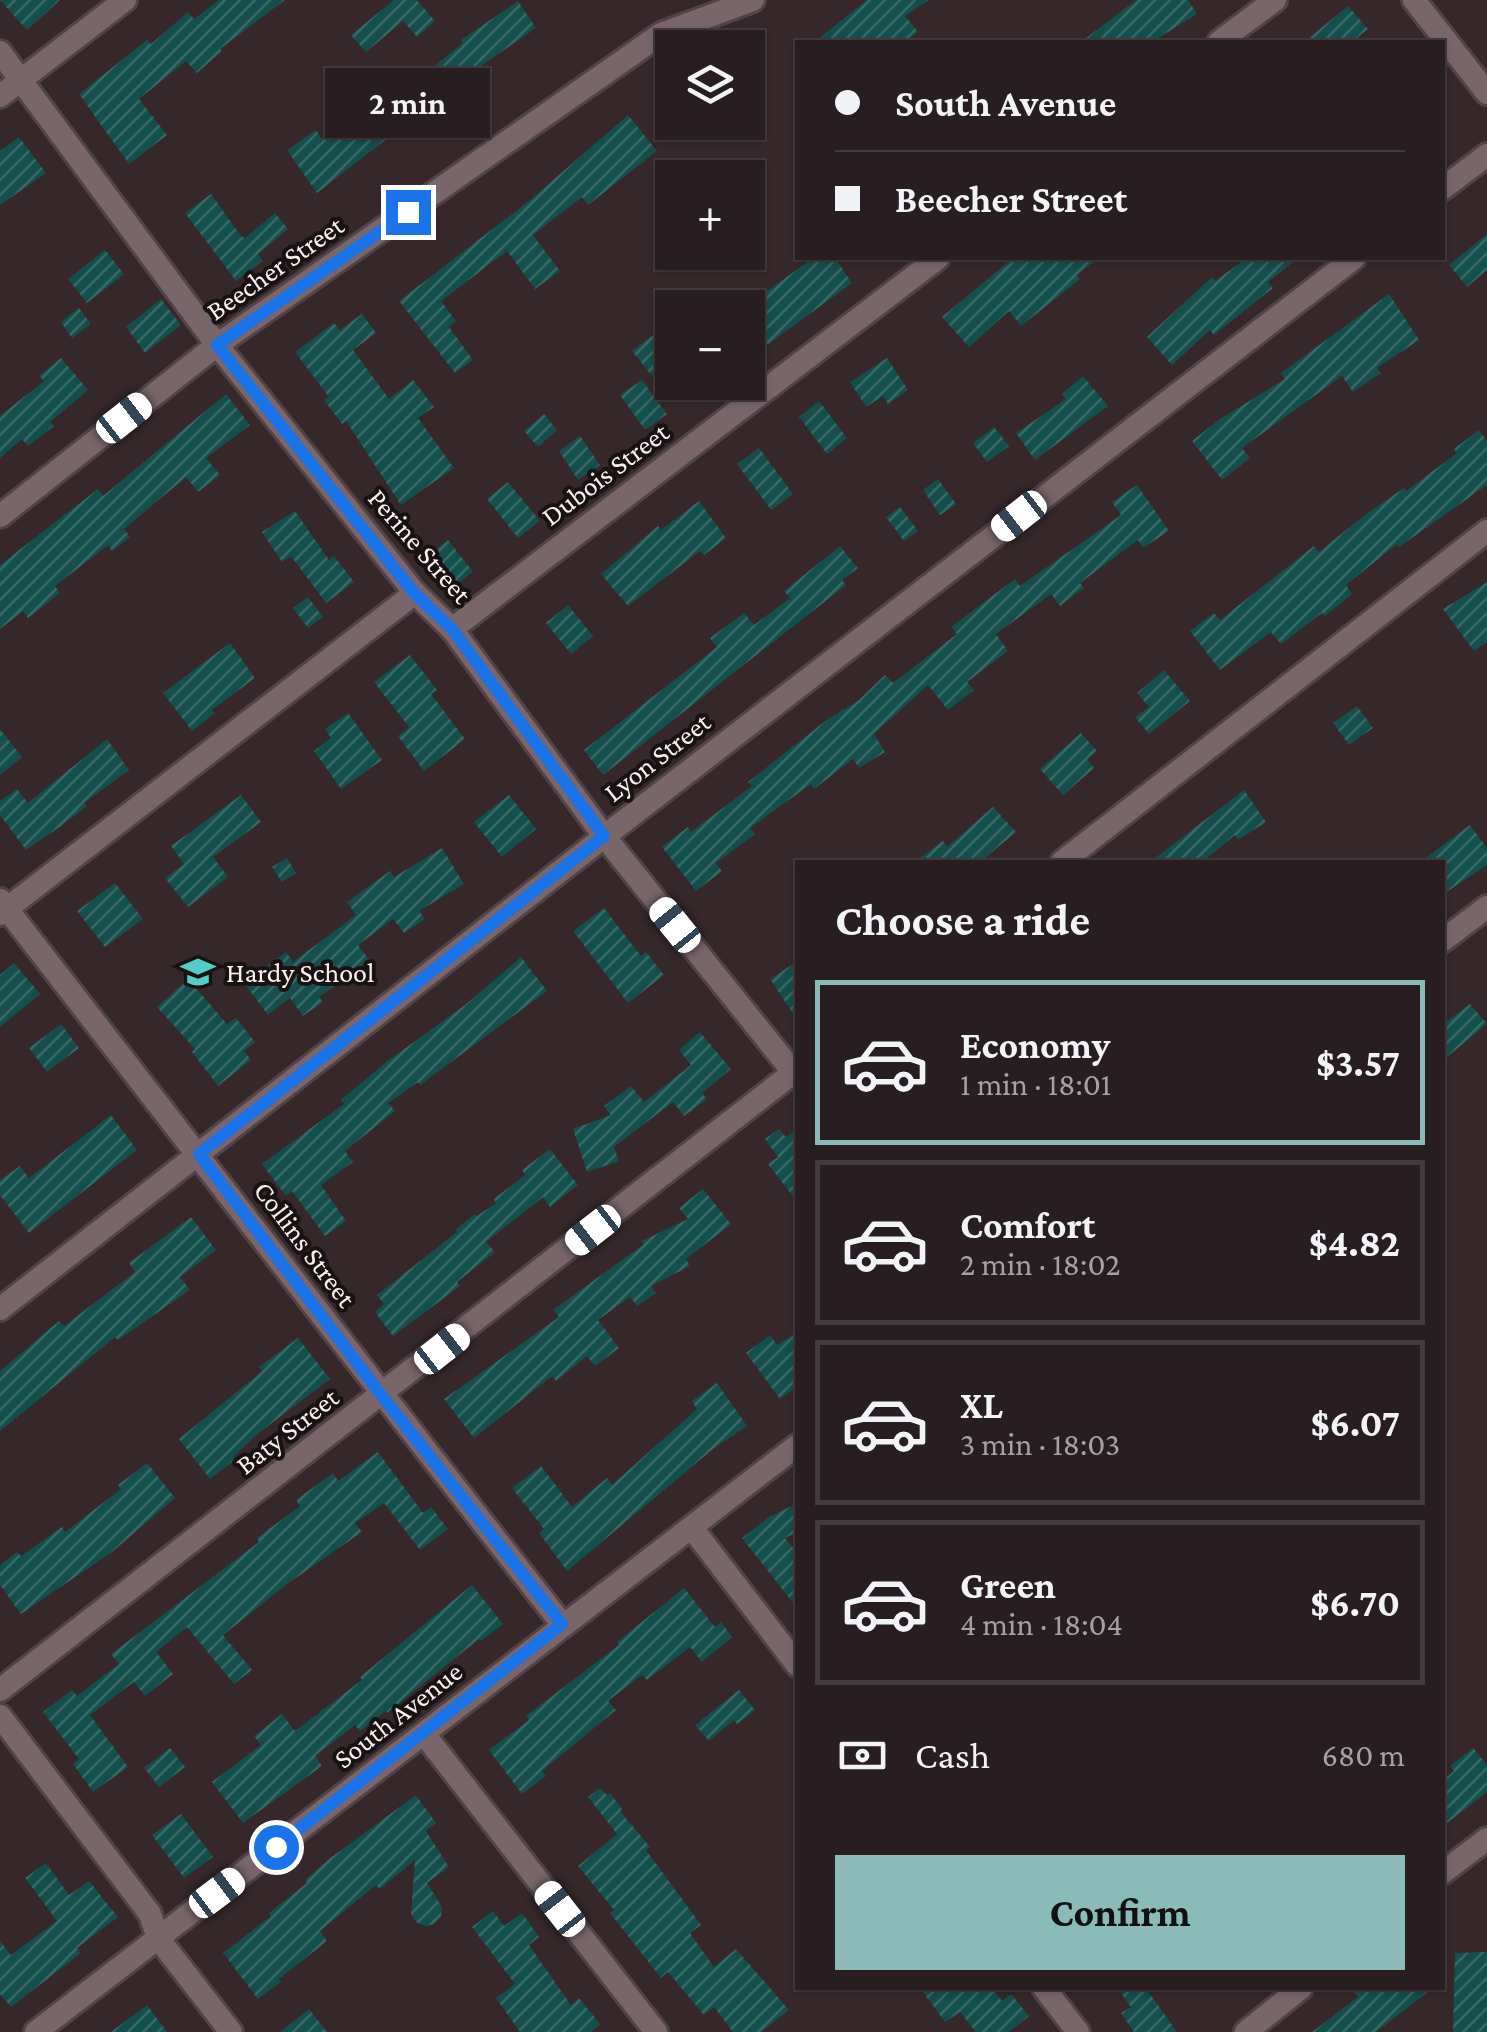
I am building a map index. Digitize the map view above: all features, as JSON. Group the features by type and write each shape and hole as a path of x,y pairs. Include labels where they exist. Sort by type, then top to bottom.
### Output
{"street":[{"path":"0,96 125,0"},
{"name":"Beecher Street","path":"0,516 217,345 661,34 753,0"},
{"path":"1222,40 1275,0"},
{"path":"1414,0 1487,92"},
{"name":"Perine Street","path":"0,52 217,345 414,593 452,629 604,836 795,1072"},
{"path":"1445,187 1487,155"},
{"name":"Dubois Street","path":"452,629 935,260"},
{"name":"Lyon Street","path":"0,1309 604,836 1351,260"},
{"path":"1065,860 1487,531"},
{"path":"2,908 414,593"},
{"path":"1445,939 1487,907"},
{"name":"Collins Street","path":"2,908 199,1154 382,1396 562,1624"},
{"name":"Baty Street","path":"0,1690 795,1074"},
{"name":"South Avenue","path":"36,2032 795,1447"},
{"path":"692,1528 795,1662"},
{"path":"0,1716 150,1914 158,1938 231,2032"},
{"path":"424,1734 656,2032"},
{"path":"1445,1871 1487,1839"},
{"path":"1046,1990 1078,2032"},
{"path":"1246,2032 1298,1990"}],"building":[{"path":"0,0 60,0 27,30"},
{"path":"219,0 285,0 220,49 197,73 186,61 139,99 167,135 129,164 79,94 147,40 151,44 188,12 194,19"},
{"path":"394,0 417,0 435,21 417,37 403,21 366,52 351,35"},
{"path":"867,0 929,0 905,16 918,32 908,40 817,40"},
{"path":"1136,0 1188,0 1197,14 1155,40 1084,40"},
{"path":"518,1 536,28 468,75 399,134 397,131 317,193 287,150 316,130 321,138 340,124 349,135 463,43 461,40"},
{"path":"1348,6 1368,29 1354,40 1306,40"},
{"path":"628,115 657,151 588,205 582,197 533,235 560,271 535,289 507,251 441,301 456,321 449,327 473,360 455,373 399,301 529,201"},
{"path":"19,137 46,173 0,205 0,151"},
{"path":"211,194 245,238 275,213 288,229 258,254 263,261 236,281 185,213"},
{"path":"1487,234 1487,270 1467,287 1449,265"},
{"path":"105,250 124,274 87,303 68,279"},
{"path":"810,260 836,260 852,283 765,347 765,293"},
{"path":"1011,260 1096,260 1077,275 1080,279 1021,326 1009,311 969,347 942,317"},
{"path":"1244,260 1296,260 1268,282 1273,288 1214,335 1210,330 1172,365 1147,337 1212,277 1215,281"},
{"path":"1389,294 1419,340 1377,368 1381,373 1353,392 1342,376 1242,448 1250,458 1222,480 1192,441 1285,379 1281,373"},
{"path":"161,299 181,325 145,353 126,327"},
{"path":"79,308 91,324 72,338 61,322"},
{"path":"362,314 376,333 353,350 389,399 413,380 434,407 418,418 454,468 401,505 346,421 342,424 324,400 329,397 295,352 334,323 340,330"},
{"path":"655,333 655,374 652,376 632,351"},
{"path":"61,358 88,390 50,422 54,426 28,446 22,439 0,458 0,416 44,381 39,376"},
{"path":"887,358 908,390 888,404 883,396 866,407 850,382"},
{"path":"1083,376 1108,406 1035,460 1016,433 1066,399 1062,394"},
{"path":"642,380 667,414 645,430 620,395"},
{"path":"226,394 250,425 206,458 220,475 198,492 186,477 124,529 130,537 112,551 108,545 55,586 60,593 28,618 23,611 0,629 0,565 98,489 103,496"},
{"path":"819,401 847,438 827,454 799,417"},
{"path":"544,414 557,430 538,447 524,431"},
{"path":"994,427 1009,446 987,462 973,443"},
{"path":"1479,430 1487,441 1487,485 1399,547 1397,544 1346,585 1352,594 1325,616 1322,613 1281,644 1271,632 1220,670 1190,631 1214,613 1220,620 1314,546 1319,552 1366,514 1404,488 1406,491 1457,453 1454,449"},
{"path":"580,436 600,465 578,480 559,451"},
{"path":"759,448 793,494 771,510 737,464"},
{"path":"938,479 956,504 940,515 923,490"},
{"path":"508,482 540,521 518,538 487,499"},
{"path":"1137,485 1169,531 1143,548 1138,540 1080,583 1084,588 1060,606 1051,594 996,634 1008,651 967,682 974,690 948,710 928,685 874,734 885,752 859,768 853,759 814,789 811,784 750,828 755,834 716,863 722,871 696,891 662,847 688,827 691,832 752,786 748,782 828,719 858,701 885,675 893,683 957,634 951,627 1015,579 1020,586 1121,515 1112,502"},
{"path":"699,501 726,538 704,555 700,551 628,606 601,574 658,526 661,530"},
{"path":"900,507 918,531 904,541 886,517"},
{"path":"295,511 329,560 334,556 354,582 326,603 291,556 282,562 262,532"},
{"path":"448,540 473,572 452,588 427,556"},
{"path":"840,546 858,568 842,580 846,585 603,775 584,750 717,647 710,638 744,613 754,625 790,598 784,591"},
{"path":"1487,582 1487,642 1474,651 1443,609"},
{"path":"308,597 323,617 308,628 293,608"},
{"path":"568,605 593,636 571,654 546,623"},
{"path":"230,643 255,678 212,710 215,713 192,731 163,693"},
{"path":"410,655 437,690 431,694 465,739 424,771 398,736 409,727 374,682"},
{"path":"1164,670 1190,701 1149,734 1135,717 1149,707 1137,693"},
{"path":"1357,706 1373,728 1349,745 1333,723"},
{"path":"348,713 382,760 341,789 314,751 331,738 325,729"},
{"path":"0,729 22,757 0,775"},
{"path":"1081,733 1097,751 1087,759 1094,768 1063,795 1040,769"},
{"path":"107,739 129,770 26,850 0,815 0,801 17,789 28,803"},
{"path":"1244,790 1266,822 1238,840 1235,835 1204,860 1153,860"},
{"path":"241,795 261,822 213,857 228,877 188,907 165,878 184,864 171,846"},
{"path":"509,795 536,829 502,857 474,822"},
{"path":"993,807 1016,832 982,860 917,860 943,841 947,847"},
{"path":"1470,825 1487,848 1487,865 1445,893 1445,860 1423,860"},
{"path":"442,848 464,884 419,911 425,919 404,933 393,919 358,945 369,960 319,997 323,1002 303,1016 290,998 268,1015 244,983 286,952 293,962 356,915 347,902 390,871 394,877"},
{"path":"287,858 296,873 282,882 272,867"},
{"path":"115,883 143,919 105,947 77,911"},
{"path":"604,908 641,956 646,952 664,975 628,1003 573,931"},
{"path":"521,957 547,991 420,1085 418,1082 388,1103 395,1111 345,1151 353,1162 321,1185 346,1221 325,1236 292,1191 286,1196 262,1164 344,1104 341,1100 385,1063 465,1005"},
{"path":"14,963 40,994 0,1027 0,975"},
{"path":"795,963 795,1016 770,979"},
{"path":"188,979 227,1024 236,1018 255,1042 244,1051 251,1060 218,1086 192,1052 195,1049 157,1007"},
{"path":"1470,1004 1487,1024 1445,1059 1445,1023"},
{"path":"61,1024 79,1048 47,1072 29,1048"},
{"path":"700,1032 731,1069 702,1093 707,1099 684,1116 673,1102 614,1147 619,1161 587,1172 573,1129 611,1115 604,1106 631,1086 644,1102 691,1065 679,1050"},
{"path":"111,1115 137,1150 29,1233 0,1195 0,1180 20,1166 29,1178"},
{"path":"779,1129 786,1137 795,1130 795,1199 768,1164 778,1157 765,1139"},
{"path":"550,1149 578,1185 550,1207 543,1197 486,1242 495,1252 457,1282 460,1286 393,1336 375,1312 384,1304 377,1295 475,1214 496,1203 494,1199 525,1175 522,1170"},
{"path":"703,1189 731,1224 686,1259 690,1266 651,1286 656,1293 637,1306 630,1297 598,1320 619,1348 595,1366 587,1356 556,1381 552,1376 474,1438 444,1399 559,1317 553,1310 644,1244 642,1241 688,1219 679,1208"},
{"path":"191,1217 216,1250 180,1277 190,1290 118,1340 115,1337 0,1431 0,1371 59,1321 64,1326 135,1272 129,1263"},
{"path":"795,1333 795,1388 780,1399 746,1353 770,1335 777,1345"},
{"path":"298,1338 330,1379 260,1432 233,1457 235,1460 210,1479 179,1439 262,1371 259,1367"},
{"path":"717,1383 747,1426 713,1449 567,1571 539,1533 544,1529 512,1488 541,1466 572,1507 607,1478 612,1485 697,1409 692,1401"},
{"path":"378,1452 423,1513 431,1507 448,1529 420,1550 384,1503 355,1523 362,1532 223,1635 252,1670 234,1684 187,1627 156,1652 173,1674 145,1696 134,1682 90,1715 128,1767 93,1792 73,1764 79,1759 43,1712 72,1690 77,1696 119,1664 111,1654 259,1542 257,1538 300,1506 296,1500 333,1473 338,1481"},
{"path":"147,1463 175,1498 112,1552 21,1614 0,1585 0,1565 17,1552 21,1556 62,1527 65,1532 121,1489 118,1485"},
{"path":"795,1504 795,1533 785,1538 795,1550 795,1605 742,1538 769,1517"},
{"path":"472,1585 503,1624 387,1713 360,1731 355,1725 315,1756 322,1766 243,1823 212,1782 261,1745 254,1736 282,1714 295,1731 362,1680 360,1677"},
{"path":"684,1588 715,1627 721,1622 732,1637 702,1662 690,1647 647,1680 642,1675 608,1701 616,1710 542,1771 546,1776 522,1794 489,1750"},
{"path":"739,1690 755,1710 737,1724 734,1720 709,1741 695,1725"},
{"path":"170,1748 185,1767 159,1787 144,1768"},
{"path":"1473,1748 1487,1765 1487,1792 1445,1825 1445,1778 1454,1771 1450,1766"},
{"path":"600,1788 607,1795 610,1793 622,1809 650,1847 646,1850 701,1925 690,1933 714,1967 736,1949 789,2010 761,2032 733,2032 714,2007 704,2015 668,1972 661,1978 578,1866 617,1834 588,1797"},
{"path":"416,1795 436,1823 426,1831 449,1867 427,1883 442,1907 441,1917 425,1926 411,1914 415,1860 380,1889 376,1885 320,1931 327,1941 258,1999 223,1953 271,1916 269,1913 307,1883 305,1880 329,1859"},
{"path":"181,1814 213,1857 184,1878 152,1835"},
{"path":"46,1863 69,1895 89,1881 118,1917 77,1948 81,1953 11,2007 0,1994 0,1941 11,1955 57,1921 25,1878"},
{"path":"493,1911 504,1926 522,1913 539,1937 529,1945 571,2005 579,1998 600,2024 591,2032 520,2032 496,1998 515,1984 472,1927"},
{"path":"1487,1952 1487,2032 1453,2032 1455,1953"},
{"path":"921,1990 994,1990 1002,2001 1011,1994 1029,2016 1009,2032 976,2032 960,2012 945,2022"},
{"path":"1118,1990 1147,1990 1177,2032 1134,2032 1121,2013 1131,2007"},
{"path":"1352,1990 1430,1990 1376,2032 1312,2032 1358,1997"},
{"path":"147,2005 167,2032 111,2032"},
{"path":"309,2009 327,2032 280,2032"}],"place":[{"name":"Hardy School","path":"198,972"}],"route":[{"path":"276,1847 562,1624 382,1396 199,1154 604,836 452,629 414,593 217,345 408,212"}]}
